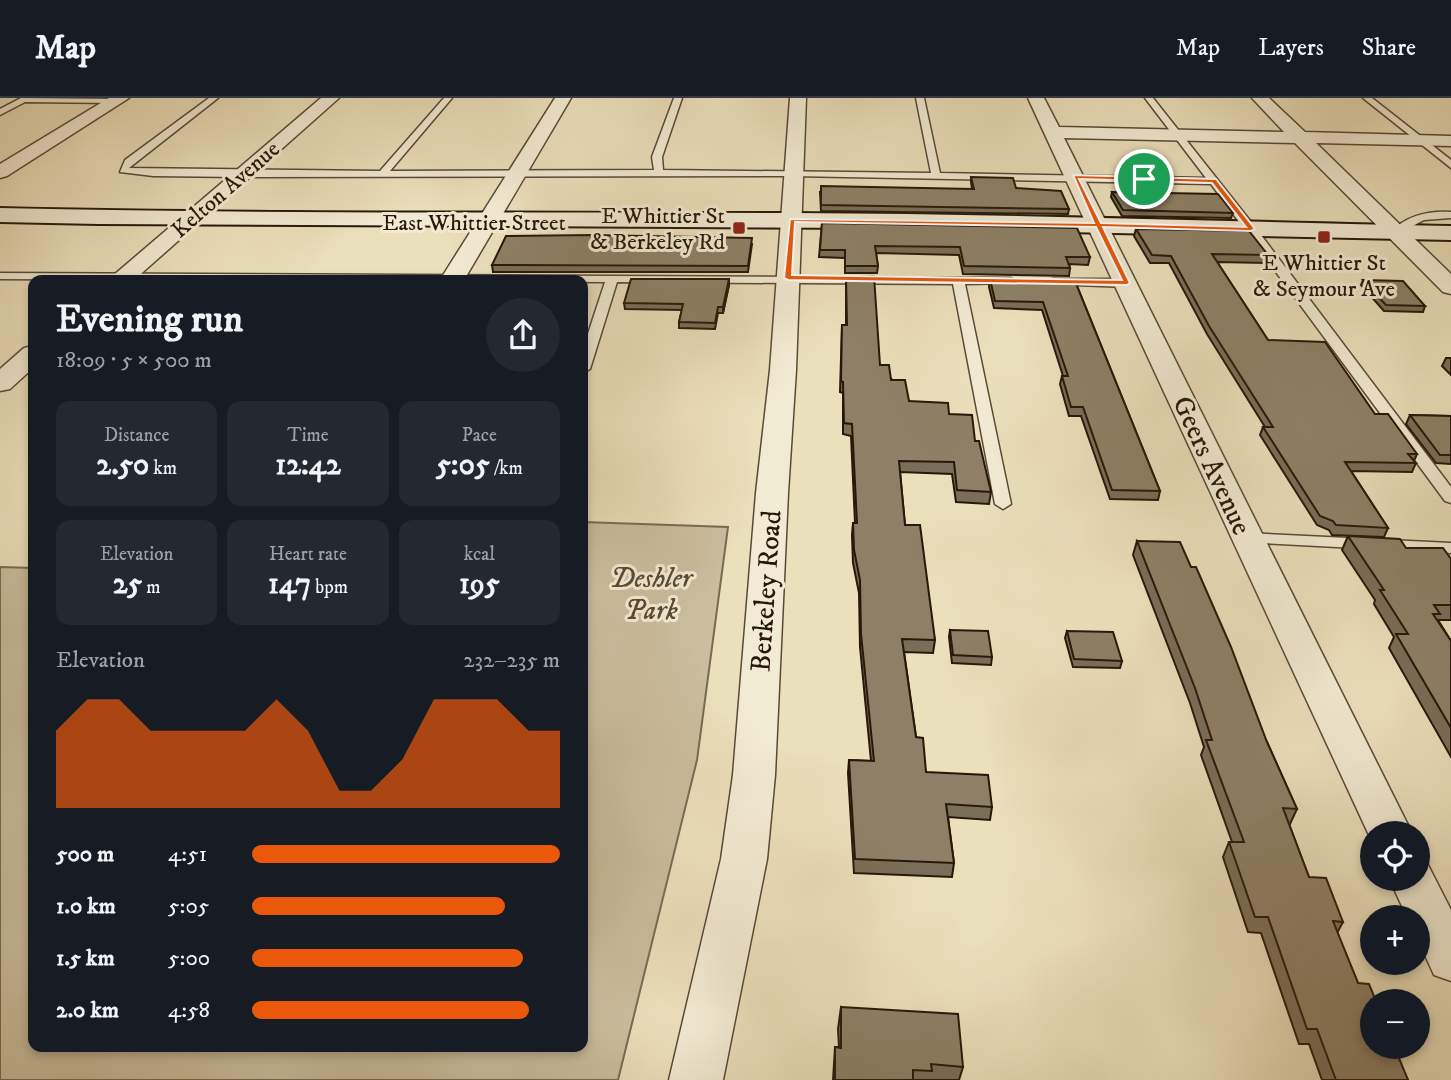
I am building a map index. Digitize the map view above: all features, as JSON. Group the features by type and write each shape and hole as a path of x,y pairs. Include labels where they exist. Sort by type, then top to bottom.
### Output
{"street":[{"name":"Kelton Avenue","path":"126,275 331,98"},
{"path":"455,275 564,98"},
{"name":"Berkeley Road","path":"696,1080 744,859 754,775 798,98"},
{"name":"Geers Avenue","path":"1036,98 1384,821"},
{"path":"1260,98 1448,282"},
{"path":"0,172 119,99"},
{"path":"1053,132 1451,141"},
{"name":"East Whittier Street","path":"0,215 190,220 487,222 792,220 1451,233"},
{"path":"0,383 28,358"},
{"path":"1418,891 1451,960"}],"lane":[{"path":"214,98 128,162 123,170 243,174 793,173 1214,181"},
{"path":"382,174 448,98"},
{"path":"659,174 657,157 678,98"},
{"path":"920,98 936,175"},
{"path":"1149,98 1251,229 1451,498"},
{"path":"1367,98 1451,165"},
{"path":"0,112 25,99 119,99"},
{"path":"1396,232 1408,221 1431,214 1451,215"},
{"path":"0,276 28,276"},
{"path":"588,278 1127,283"},
{"path":"588,353 612,278"},
{"path":"958,280 1003,504"},
{"path":"1247,538 1451,548"}],"green space":[{"name":"Deshler Park","path":"588,522 728,527 697,760 618,1080 0,1080 0,567 28,568 28,1052 588,1052"}],"building":[{"path":"971,177 1013,178 1016,188 1061,191 1069,209 821,205 821,186 974,189"},
{"path":"1112,192 1218,194 1233,213 1123,210"},
{"path":"822,223 1077,228 1090,257 1066,257 1070,268 964,266 960,247 875,246 878,266 845,266 845,250 820,250"},
{"path":"1136,229 1249,231 1268,255 1212,254 1268,340 1325,342 1375,414 1388,414 1417,454 1408,454 1416,463 1345,462 1388,528 1336,525 1320,516 1263,427 1273,427 1209,326 1171,256 1152,255"},
{"path":"506,236 752,238 748,266 492,265"},
{"path":"846,276 874,276 880,365 889,365 891,380 905,380 909,401 948,403 949,414 972,415 975,441 979,441 991,492 957,490 954,462 899,461 905,525 920,525 935,640 902,639 916,737 923,738 926,772 988,775 992,807 946,804 954,863 855,859 849,760 874,761 861,634 860,580 854,550 853,523 857,523 852,424 844,423 841,381 842,325 847,325"},
{"path":"631,279 729,279 723,307 718,307 715,323 679,322 683,304 624,303"},
{"path":"990,279 1075,281 1160,491 1112,490 1083,407 1071,407 1062,376 1068,376 1043,302 995,301"},
{"path":"1363,280 1403,281 1425,306 1386,305"},
{"path":"1410,415 1451,416 1451,455 1440,455"},
{"path":"1348,536 1400,539 1406,548 1443,548 1451,559 1451,605 1434,605 1440,614 1433,614 1451,641 1451,728 1396,634 1408,634 1380,590 1384,590"},
{"path":"1137,541 1180,542 1191,567 1196,567 1297,809 1283,808 1309,877 1326,878 1343,922 1333,921 1358,983 1369,984 1371,989 1360,989 1360,1059 1399,1059 1408,1080 1336,1080 1317,1029 1307,1029 1268,917 1255,917 1229,842 1244,842 1206,740 1212,740 1195,688"},
{"path":"950,630 988,631 992,657 953,655"},
{"path":"1067,631 1113,632 1122,661 1074,659"},
{"path":"841,1007 958,1014 963,1067 931,1064 932,1071 913,1070 913,1080 835,1080 835,1047 841,1048"}],"place":[{"name":"E Whittier St & Berkeley Rd","path":"739,228"},
{"name":"E Whittier St & Seymour Ave","path":"1324,237"}],"route":[{"path":"1144,179 1075,177 1099,225 792,220 788,278 1127,283 1099,225 1251,229 1214,181 1144,179"}]}
